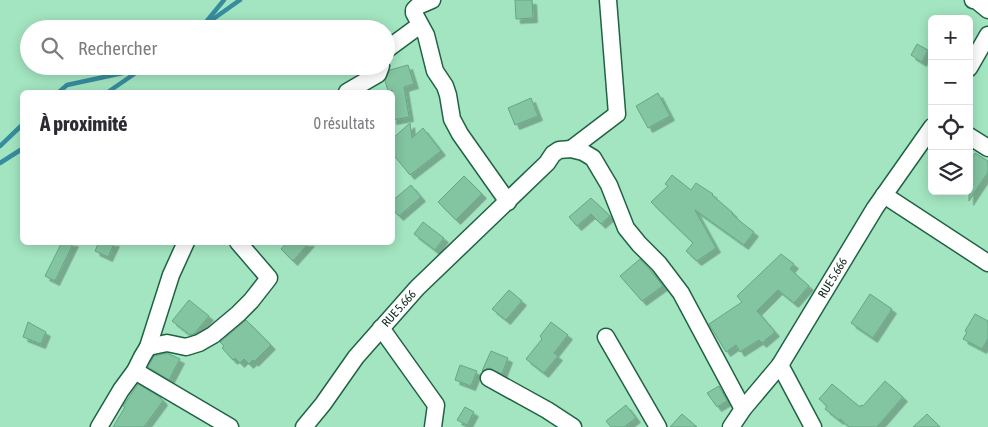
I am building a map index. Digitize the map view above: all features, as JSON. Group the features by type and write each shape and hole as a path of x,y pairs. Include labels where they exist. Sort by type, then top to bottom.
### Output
{"street":[{"path":"432,0 418,6 414,13 429,45 434,71 445,86 452,119 460,134 508,202"},
{"name":"RUE 5.666","path":"304,427 323,404 356,357 417,288 508,202 547,163 552,154 559,150 571,149 617,114 608,0"},
{"path":"973,0 988,10"},
{"path":"395,43 420,25"},
{"path":"973,61 988,35"},
{"path":"350,90 376,75"},
{"name":"RUE 5.666","path":"731,427 780,365 875,208 928,133"},
{"path":"973,139 988,148"},
{"path":"571,149 583,152 593,158 597,164 609,185 626,228 681,293 744,409"},
{"path":"884,195 988,263"},
{"path":"99,427 148,347 171,275 185,245"},
{"path":"148,347 167,343 186,347 199,343 228,324 251,301 269,278 241,245"},
{"path":"381,328 436,405 433,427"},
{"path":"606,337 658,427"},
{"path":"780,365 813,427"},
{"path":"135,371 230,427"},
{"path":"489,378 548,410 573,427"}],"building":[{"path":"515,0 532,0 533,18 516,19"},
{"path":"917,44 928,50 922,62 911,55"},
{"path":"408,65 414,84 404,87 409,117 395,119 395,90 388,90 385,81 388,75 395,75 395,69"},
{"path":"658,93 670,116 648,128 636,106"},
{"path":"531,98 538,116 515,125 508,108"},
{"path":"410,123 412,138 423,128 441,151 410,175 395,157 395,136"},
{"path":"975,153 988,161 988,172 973,195 973,156"},
{"path":"672,175 691,190 696,183 713,194 732,214 754,232 744,245 695,210 716,248 697,261 686,251 693,243 651,202 668,186 665,184"},
{"path":"464,176 482,194 456,220 438,202"},
{"path":"411,185 421,197 399,216 395,212 395,198"},
{"path":"591,198 610,216 601,224 591,214 577,226 569,217"},
{"path":"423,222 444,238 435,250 414,234"},
{"path":"60,245 73,245 55,281 45,276"},
{"path":"98,245 114,245 108,257 95,251"},
{"path":"284,245 307,245 293,261 281,249"},
{"path":"781,254 794,264 790,269 809,286 794,303 778,290 757,311 775,332 762,343 759,340 740,352 736,345 726,352 709,324 742,302 737,296"},
{"path":"640,259 663,286 642,301 620,276"},
{"path":"509,290 522,301 506,320 492,309"},
{"path":"870,294 892,309 873,338 851,323"},
{"path":"189,300 209,316 194,334 190,335 172,321"},
{"path":"975,314 988,321 988,339 982,349 963,339 967,332 965,331"},
{"path":"246,320 271,345 254,362 253,360 249,364 244,359 240,363 235,358 233,360 222,348 224,346 220,342"},
{"path":"28,322 46,332 41,344 23,337"},
{"path":"551,322 568,335 554,353 558,356 544,373 526,359 542,339 540,336"},
{"path":"491,351 508,358 502,374 489,368 482,371"},
{"path":"167,353 180,359 169,380 148,367 154,356"},
{"path":"460,365 477,371 471,386 455,380"},
{"path":"885,381 903,397 877,427 849,427 825,409 827,406 819,399 832,384 860,407"},
{"path":"138,384 160,397 163,401 144,427 113,427 125,407 123,406"},
{"path":"719,386 727,401 717,407 707,393"},
{"path":"626,405 636,418 624,427 611,427 606,421"},
{"path":"465,407 474,412 467,425 457,420"},
{"path":"682,414 697,427 670,427"},
{"path":"927,414 940,427 913,427"}],"waterway":[{"path":"208,20 224,0"},
{"path":"212,20 240,0"},
{"path":"61,90 67,85 113,75"},
{"path":"111,90 133,75"},
{"path":"0,146 20,127"},
{"path":"0,163 20,150"}]}
